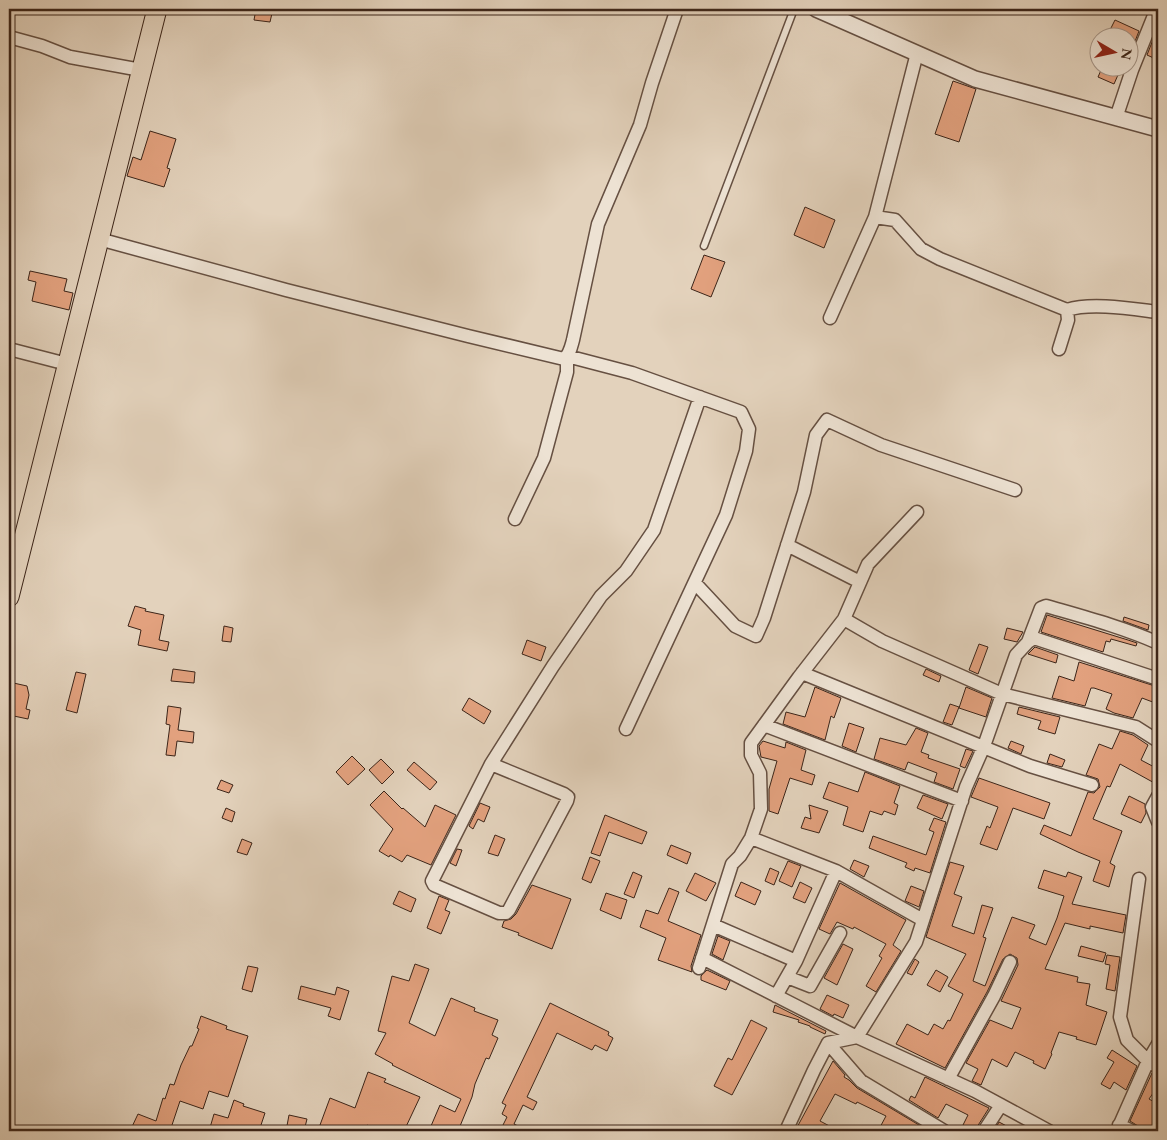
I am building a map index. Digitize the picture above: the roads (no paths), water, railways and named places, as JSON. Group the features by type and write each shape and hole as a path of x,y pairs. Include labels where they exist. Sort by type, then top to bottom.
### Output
{"main road":[{"path":"9,597 157,9"}],"street":[{"path":"515,519 544,458 567,372 567,356 573,340 598,224 640,125 662,50 677,9"},
{"path":"824,10 975,78 1158,129"},
{"path":"1116,118 1136,61 1153,18 1158,11"},
{"path":"9,37 42,46 70,57 141,70"},
{"path":"830,318 875,217 917,53"},
{"path":"875,217 894,220 921,249 940,260 1067,310 1077,307 1158,312"},
{"path":"99,239 286,290 468,336 564,359 567,356 632,373 741,412 749,429 746,450 726,515 626,729"},
{"path":"1059,349 1068,320 1067,310"},
{"path":"9,348 67,364"},
{"path":"491,764 568,797 510,910 506,913 499,913 432,884 432,881 491,764 553,666 601,596 626,571 654,530 700,397"},
{"path":"694,583 735,626 756,636 764,618 804,492 816,435 827,420 881,445 1015,490"},
{"path":"916,512 868,564 844,619 802,673 752,743 751,755 760,774 761,809 751,838 740,856 732,864 701,963 776,996 858,1037 975,1091 1049,1131"},
{"path":"787,545 860,582"},
{"path":"1028,642 1039,612 1046,606 1136,633 1158,643"},
{"path":"844,619 882,641 1002,694 1136,727 1158,741"},
{"path":"828,1043 858,1037 916,942 966,786 984,746 1016,655 1034,638 1158,679"},
{"path":"802,673 1030,766 1092,785"},
{"path":"764,725 962,801"},
{"path":"1158,796 1152,807 1158,822"},
{"path":"751,838 836,871 923,920"},
{"path":"776,996 796,961 836,871"},
{"path":"1139,879 1120,1017 1127,1040 1153,1064"},
{"path":"713,925 796,961"},
{"path":"787,977 810,986 840,933"},
{"path":"948,1079 994,996 1010,962"},
{"path":"786,1131 828,1043"},
{"path":"828,1043 861,1081 944,1131"},
{"path":"1132,1131 1118,1128 1153,1064 1158,1044"},
{"path":"984,1131 1001,1105"}],"lane":[{"path":"704,246 794,9"}]}
